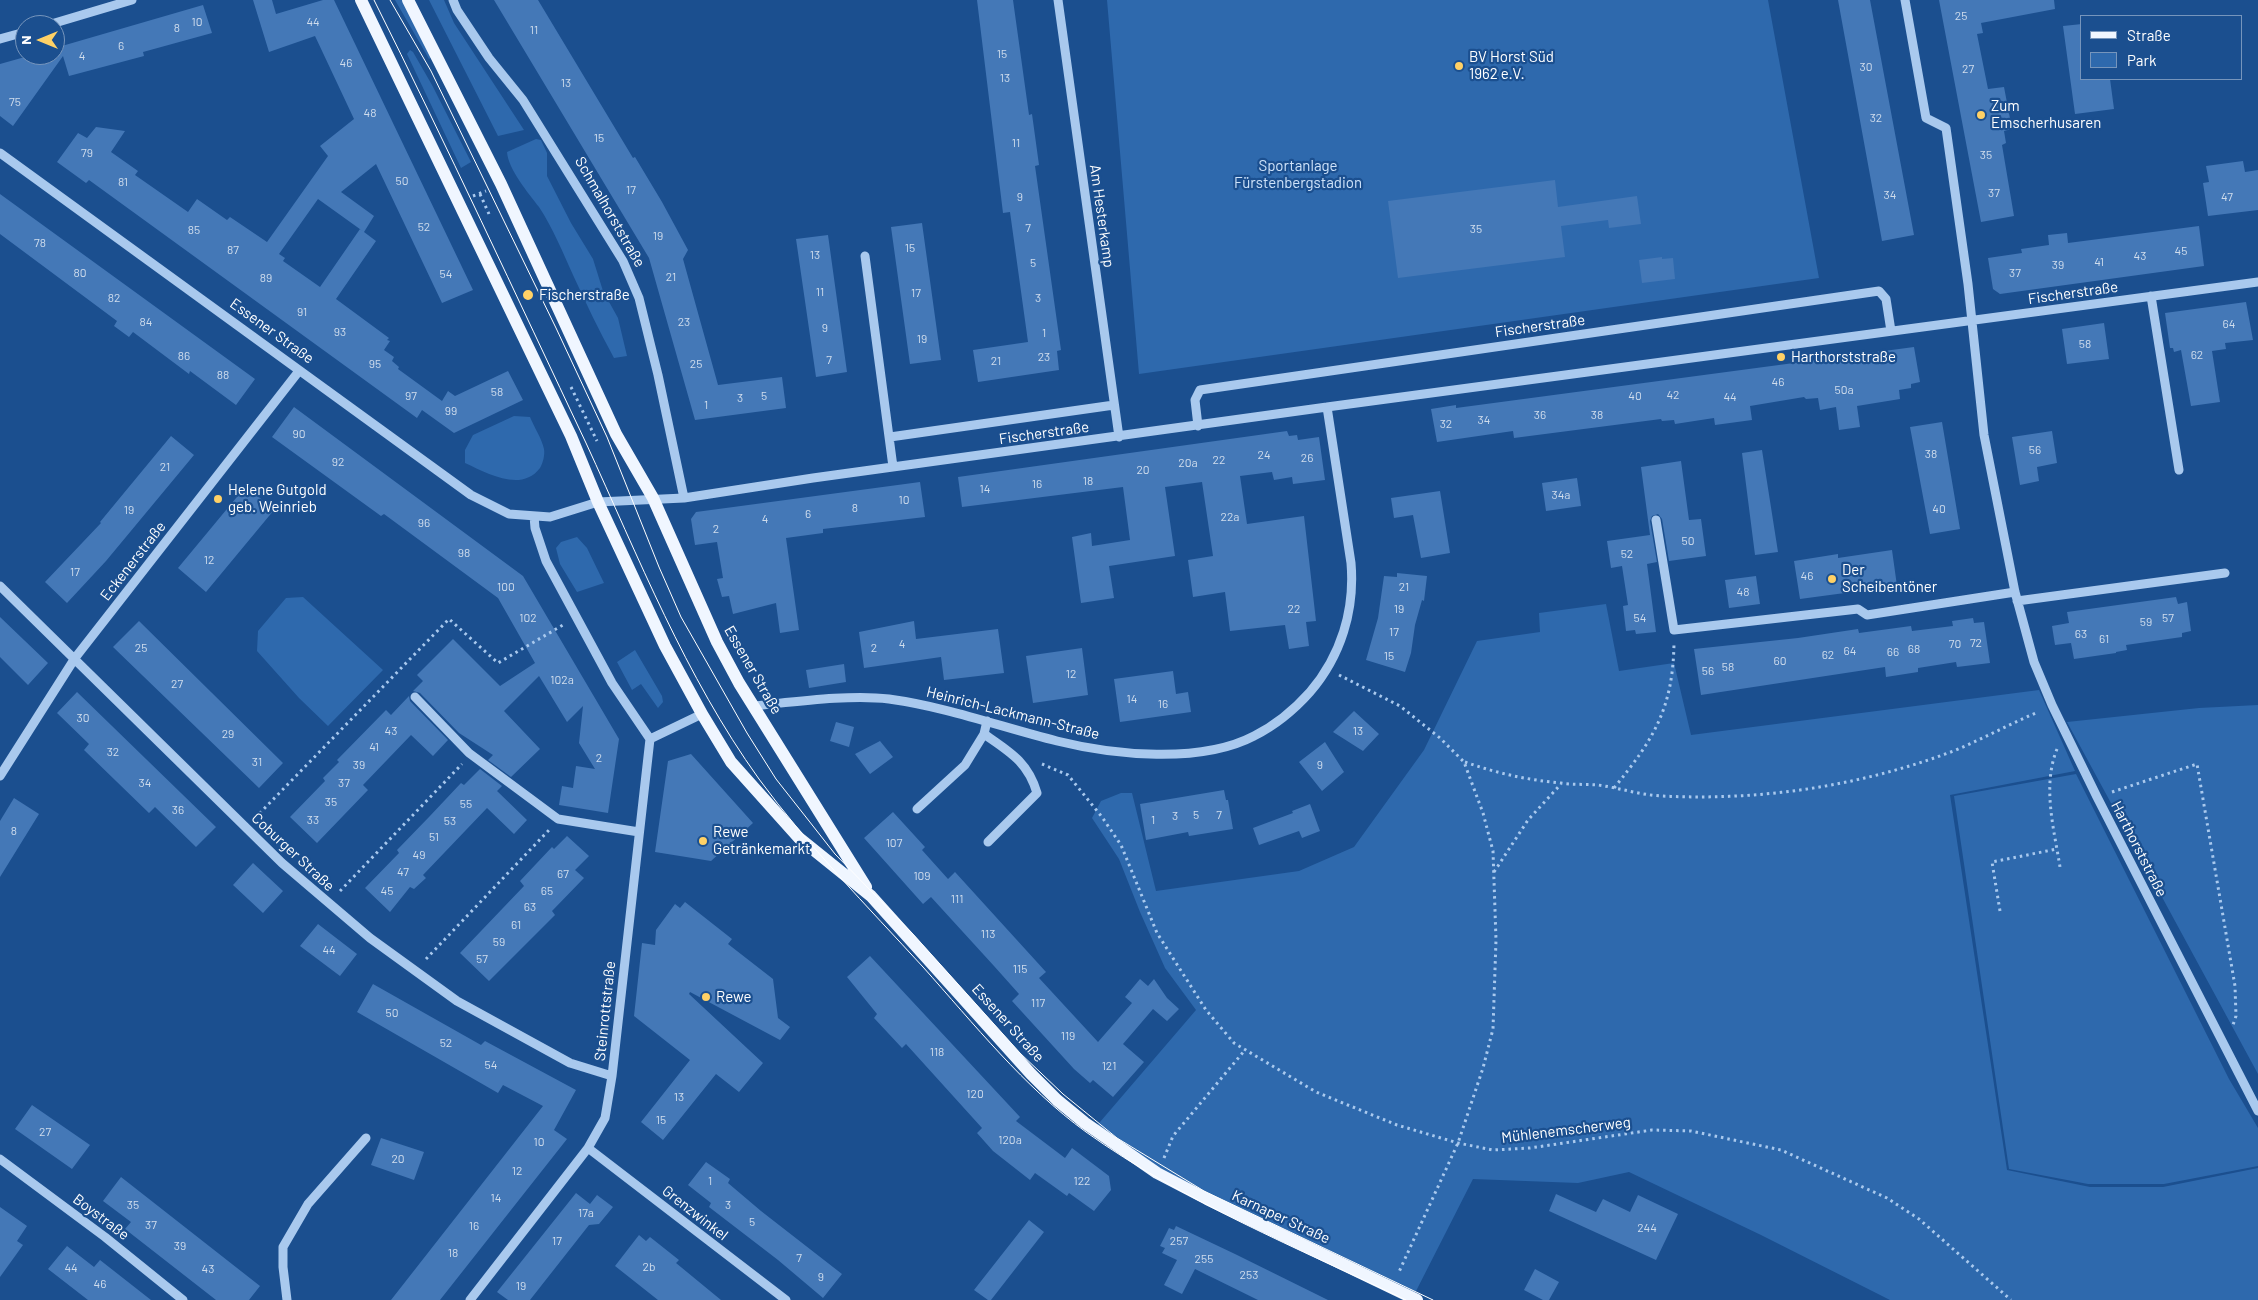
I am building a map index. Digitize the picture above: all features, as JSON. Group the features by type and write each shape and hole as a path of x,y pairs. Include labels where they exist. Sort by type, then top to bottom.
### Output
{"main road":[{"path":"361,0 577,451 598,502"},
{"path":"408,0 501,184 616,434 653,498"},
{"name":"Essener Straße","path":"653,498 717,642 753,706 871,896"},
{"name":"Essener Straße","path":"598,502 665,646 731,762 799,838 871,896 1057,1100 1085,1123 1134,1158"},
{"name":"Karnaper Straße","path":"1134,1158 1157,1173 1207,1200 1417,1300"}],"street":[{"path":"65,20 132,0"},
{"name":"Schmalhorststraße","path":"453,0 457,10 489,58 523,100 623,261 639,298 670,428 684,498"},
{"name":"Am Hesterkamp","path":"1058,0 1119,437"},
{"name":"Harthorststraße","path":"1905,0 1926,118 1946,128 1972,320 1984,435 2016,597 2034,662 2052,705 2097,797 2258,1111"},
{"path":"0,40 15,35"},
{"name":"Essener Straße","path":"0,154 471,495 509,514 550,517 598,502 653,498"},
{"path":"865,256 893,467"},
{"name":"Fischerstraße","path":"653,498 684,498 1328,407 2258,282"},
{"name":"Fischerstraße","path":"1198,426 1195,400 1200,390 1878,291 1886,299 1891,331"},
{"path":"2151,296 2179,470"},
{"name":"Eckenerstraße","path":"0,776 75,658 299,371"},
{"path":"890,437 1114,404"},
{"name":"Heinrich-Lackmann-Straße","path":"753,706 806,701 886,699 928,705 1057,741 1120,752 1196,752 1224,747 1253,737 1278,722 1298,705 1328,668 1341,640 1350,610 1353,584 1328,407"},
{"path":"534,516 535,528 546,562 612,683 650,739 702,714"},
{"path":"1656,520 1674,630 1858,609 1867,615 2225,573"},
{"name":"Coburger Straße","path":"0,586 282,863 370,938 457,1001 570,1063 612,1076"},
{"path":"415,698 469,753 558,819 639,832"},
{"path":"917,809 966,765 984,734 987,720"},
{"path":"984,734 1013,754 1032,776 1037,794 988,842"},
{"name":"Steinrottstraße","path":"470,1300 588,1148 605,1118 612,1076 650,739"},
{"path":"287,1300 283,1267 283,1247 308,1204 366,1138"},
{"name":"Grenzwinkel","path":"588,1148 786,1300"},
{"name":"Boystraße","path":"0,1159 105,1237 183,1300"}],"path":[{"path":"459,203 501,184"},
{"path":"480,194 489,214"},
{"path":"571,387 597,442"},
{"path":"577,451 616,434"},
{"path":"1614,788 1641,754 1662,717 1672,674 1674,630"},
{"path":"1328,668 1360,687 1400,706 1440,738 1464,762 1483,813 1492,851 1496,940 1492,1029 1483,1068 1458,1143 1392,1288"},
{"path":"1464,762 1514,777 1562,784 1614,788 1659,796 1734,797 1806,789 1882,774 1956,749 2052,705"},
{"path":"2060,867 2049,787 2052,762 2064,729"},
{"path":"328,903 463,763 469,753"},
{"name":"Mühlenemscherweg","path":"1013,754 1068,776 1078,786 1121,845 1157,933 1206,1010 1234,1042 1316,1092 1397,1125 1458,1143 1493,1150 1530,1148 1652,1130 1691,1131 1781,1150 1887,1198 1919,1219 2011,1300"},
{"path":"2097,797 2197,764 2234,986 2236,1016 2226,1050"},
{"path":"1494,872 1528,820 1562,784"},
{"path":"415,971 558,819"},
{"path":"2000,911 1992,862 2057,849"},
{"path":"1157,1173 1173,1136 1245,1050"}],"green space":[{"path":"395,0 403,0 432,57 429,59"},
{"path":"429,0 444,0 454,23 524,130 498,136"},
{"name":"Sportanlage Fürstenbergstadion","path":"1107,0 1768,0 1819,278 1139,374"},
{"path":"410,50 432,85 471,162 461,168 407,54"},
{"path":"536,139 541,140 547,153 547,176 571,223 593,259 603,291 618,318 627,356 614,358 549,223 520,181 508,159 507,152"},
{"path":"514,416 530,417 542,441 544,459 540,468 532,475 514,480 493,476 465,463 465,450 473,435"},
{"path":"577,537 587,548 604,583 577,592 560,564 556,548 561,542"},
{"path":"303,597 383,670 328,726 299,698 257,651 258,631 286,598"},
{"path":"1606,604 1619,671 1674,663 1691,735 2039,690 2075,771 1950,795 2007,1170 2090,1187 2163,1187 2258,1168 2258,1300 1890,1300 1761,1235 1629,1172 1578,1183 1473,1179 1413,1297 1207,1199 1094,1129 1196,1010 1165,968 1119,859 1092,818 1101,801 1121,793 1132,793 1156,891 1299,871 1354,847 1424,750 1477,641 1540,632 1539,613"},
{"path":"635,650 662,696 663,702 658,708 641,684 632,690 617,662"},
{"path":"2258,705 2258,1074 2067,722 2199,708"},
{"path":"2076,774 2229,1079 2258,1128 2258,1166 2164,1184 2088,1184 2009,1169 1954,796"}],"building":[{"path":"253,0 272,0 276,14 323,0 334,0 473,290 442,303 376,164 341,192 374,216 364,232 376,241 336,299 389,338 387,340 390,341 384,350 394,357 392,361 399,367 398,369 442,401 448,391 455,396 508,371 523,400 454,433 422,410 417,418 89,180 86,183 57,162 78,133 87,138 96,127 125,131 111,152 138,171 135,175 188,212 197,199 227,220 230,217 267,242 328,156 320,146 354,119 315,36 269,52","holes":["318,199 360,229 320,287 283,261 285,258 279,254"]},
{"path":"494,0 538,0 633,158 635,157 662,202 688,250 683,259 718,385 782,377 786,408 695,420 649,258"},
{"path":"977,0 1013,0 1029,115 1032,114 1039,165 1035,166 1061,350 1057,351 1059,370 978,382 973,350 1028,342 1010,212 1003,213"},
{"path":"1838,0 1870,0 1914,235 1882,241"},
{"path":"1939,0 2054,0 2055,9 1981,23 1983,33 1977,34 1988,89 2004,87 2012,129 2004,131 2006,143 2002,145 2014,216 1981,222"},
{"path":"203,5 212,33 143,52 144,56 69,76 65,63 65,45"},
{"path":"2080,24 2080,80 2110,80 2114,109 2075,114 2063,26"},
{"path":"15,60 15,65 57,65 13,126 0,116 0,64"},
{"path":"2243,161 2245,172 2258,170 2258,210 2208,216 2203,183 2209,182 2206,166"},
{"path":"1555,180 1558,207 1637,196 1641,224 1609,228 1608,220 1561,226 1565,257 1398,278 1388,201"},
{"path":"0,194 255,379 236,405 190,371 189,374 133,332 129,337 114,326 117,321 0,234"},
{"path":"922,223 941,360 910,364 891,227"},
{"path":"2199,226 2204,266 2000,294 1993,289 1988,258 2022,253 2021,249 2049,245 2048,235 2067,233 2068,243"},
{"path":"828,235 847,372 816,377 796,239"},
{"path":"1662,257 1662,259 1673,258 1675,279 1642,283 1639,260"},
{"path":"2246,302 2253,340 2225,343 2226,349 2212,351 2220,402 2191,406 2181,350 2174,352 2173,348 2170,348 2165,313"},
{"path":"2104,323 2109,359 2067,364 2062,329"},
{"path":"1914,347 1920,382 1911,384 1911,388 1899,390 1900,399 1857,406 1860,427 1839,430 1836,407 1820,410 1818,398 1806,399 1804,397 1750,406 1752,420 1715,425 1714,418 1675,424 1674,420 1662,421 1661,419 1514,438 1513,431 1437,442 1431,409 1456,405 1456,408"},
{"path":"294,407 523,576 619,739 608,813 559,805 562,786 573,788 576,766 595,769 579,743 583,706 567,722 539,676 504,711 540,749 511,777 488,760 493,755 459,733 420,693 413,691 423,681 417,675 453,639 500,686 535,663 498,598 384,514 381,516 272,437"},
{"path":"1942,422 1960,529 1930,534 1910,427"},
{"path":"1287,431 1289,436 1297,435 1298,440 1319,437 1325,480 1293,484 1292,477 1274,480 1272,472 1240,476 1247,524 1304,516 1316,621 1306,622 1309,646 1289,649 1285,625 1230,631 1225,592 1193,597 1188,560 1213,556 1202,482 1165,487 1175,556 1109,566 1114,598 1081,603 1072,537 1091,533 1092,546 1130,540 1123,487 962,507 958,477"},
{"path":"2052,431 2057,463 2037,467 2039,481 2020,485 2012,437"},
{"path":"171,436 194,455 106,561 67,603 45,582 101,523"},
{"path":"1762,450 1778,552 1755,555 1742,453"},
{"path":"1681,461 1689,520 1701,519 1706,556 1669,561 1662,519 1658,514 1652,516 1650,521 1657,562 1647,564 1656,632 1636,634 1635,630 1626,631 1623,606 1628,605 1622,566 1611,568 1607,541 1650,535 1641,467"},
{"path":"1577,478 1581,506 1546,511 1542,483"},
{"path":"920,482 925,517 823,529 823,533 786,538 799,630 780,633 776,603 733,614 729,596 722,597 717,579 723,578 717,542 695,545 691,519 696,512"},
{"path":"246,486 274,510 206,592 178,568"},
{"path":"1440,491 1450,553 1421,558 1413,515 1394,518 1391,498"},
{"path":"1892,550 1897,586 1800,599 1794,561 1838,554 1838,558"},
{"path":"1397,573 1427,576 1424,601 1422,600 1415,625 1411,653 1405,672 1366,660 1378,618 1384,576 1397,577"},
{"path":"1756,576 1760,604 1729,608 1725,580"},
{"path":"2176,597 2178,604 2187,602 2191,631 2182,633 2182,637 2126,645 2127,650 2116,653 2074,659 2071,643 2055,645 2052,626 2069,623 2067,612"},
{"path":"0,617 48,663 28,685 0,657"},
{"path":"1973,618 1974,623 1984,622 1990,663 1957,667 1956,662 1918,668 1918,672 1886,677 1885,667 1701,695 1694,649 1798,638 1858,629 1859,633 1911,626 1912,631 1953,626 1952,621"},
{"path":"139,621 283,763 259,788 113,647"},
{"path":"914,621 916,639 998,629 1004,673 944,680 941,657 864,668 859,632"},
{"path":"1082,648 1088,695 1033,703 1026,656"},
{"path":"844,664 846,682 809,688 806,670"},
{"path":"1173,671 1176,694 1188,692 1191,712 1120,722 1114,679"},
{"path":"77,692 216,827 196,847 155,807 149,813 84,750 89,744 57,713"},
{"path":"409,696 410,701 448,740 433,756 411,735 363,785 368,790 317,843 290,817 325,781 323,778 339,762 337,760 386,710 391,715"},
{"path":"1354,711 1379,734 1363,751 1333,732"},
{"path":"836,722 854,727 849,747 830,741"},
{"path":"880,741 893,757 870,774 855,754"},
{"path":"1325,742 1344,772 1322,791 1299,762"},
{"path":"691,754 753,823 711,861 655,852 668,761"},
{"path":"480,769 502,786 497,791 527,820 514,834 487,808 423,875 426,878 414,889 410,887 390,912 365,888 399,853 397,850 461,783 464,785"},
{"path":"1224,790 1226,800 1228,800 1233,829 1189,836 1188,832 1146,840 1140,804"},
{"path":"14,798 39,814 0,877 0,821"},
{"path":"1310,804 1320,831 1302,838 1299,831 1259,845 1253,828 1293,813 1292,811"},
{"path":"893,812 925,847 922,850 948,879 955,872 1046,972 1039,978 1098,1042 1132,1003 1125,997 1140,979 1148,986 1154,979 1167,998 1179,1009 1167,1021 1153,1009 1123,1044 1144,1062 1113,1097 1093,1080 1090,1083 1074,1069 1012,1001 1019,994 994,966 931,897 923,904 864,838"},
{"path":"567,836 589,856 575,870 584,878 552,911 555,915 489,981 460,953 524,886 520,881 552,847 554,849"},
{"path":"253,863 283,891 263,913 233,885"},
{"name":"Rewe","path":"685,902 732,939 728,944 773,979 778,1018 790,1027 780,1040 690,992 689,994 763,1063 739,1092 716,1074 663,1140 641,1122 690,1060 634,1016 642,943 655,945 656,930 675,904 680,908"},
{"path":"318,924 357,954 340,976 300,946"},
{"path":"870,956 1020,1117 1016,1121 1065,1158 1072,1148 1109,1176 1111,1190 1094,1211 1069,1193 1067,1196 1035,1173 1030,1180 993,1151 977,1133 982,1128 906,1044 902,1048 874,1018 877,1014 847,977"},
{"path":"373,984 481,1045 485,1041 576,1090 554,1130 567,1139 440,1300 391,1300 543,1106 503,1085 498,1093 357,1012"},
{"path":"32,1105 90,1145 72,1169 15,1129"},
{"path":"381,1138 424,1152 414,1180 371,1165"},
{"path":"706,1162 730,1179 728,1183 761,1211 842,1274 823,1298 778,1260 709,1207 711,1203 688,1185"},
{"path":"121,1177 260,1286 249,1300 216,1300 125,1229 131,1222 103,1201"},
{"path":"576,1193 590,1204 597,1195 613,1207 599,1224 589,1225 530,1300 508,1300 497,1292"},
{"path":"1556,1194 1596,1212 1603,1199 1630,1212 1638,1195 1678,1214 1656,1260 1549,1211"},
{"path":"0,1207 27,1226 17,1241 23,1245 0,1277"},
{"path":"1029,1220 1044,1232 991,1300 988,1300 974,1290"},
{"path":"1176,1226 1328,1300 1258,1300 1195,1269 1182,1294 1164,1285 1177,1260 1162,1253 1165,1248 1160,1246 1169,1228 1174,1230"},
{"path":"639,1235 646,1241 650,1237 679,1260 676,1263 721,1300 658,1300 615,1266"},
{"path":"67,1246 94,1267 100,1260 151,1300 88,1300 48,1269"},
{"path":"1535,1269 1559,1282 1549,1300 1543,1300 1524,1290"}],"tram line":[{"path":"374,0 481,221 686,658 732,740 797,828 1000,1054 1042,1095 1086,1132 1123,1157 1202,1202 1242,1223 1406,1300"},
{"path":"390,0 431,71 556,328 607,437 681,617 747,733 776,779 835,854 912,933 1020,1053 1063,1094 1117,1138 1204,1191 1433,1300"}],"place":[{"name":"BV Horst Süd 1962 e.V.","path":"1459,66"},
{"name":"Zum Emscherhusaren","path":"1981,115"},
{"name":"Fischerstraße","path":"528,295"},
{"name":"Harthorststraße","path":"1781,357"},
{"name":"Helene Gutgold geb. Weinrieb","path":"218,499"},
{"name":"Der Scheibentöner","path":"1832,579"},
{"name":"Rewe Getränkemarkt","path":"703,841"},
{"name":"Rewe","path":"706,997"}]}
